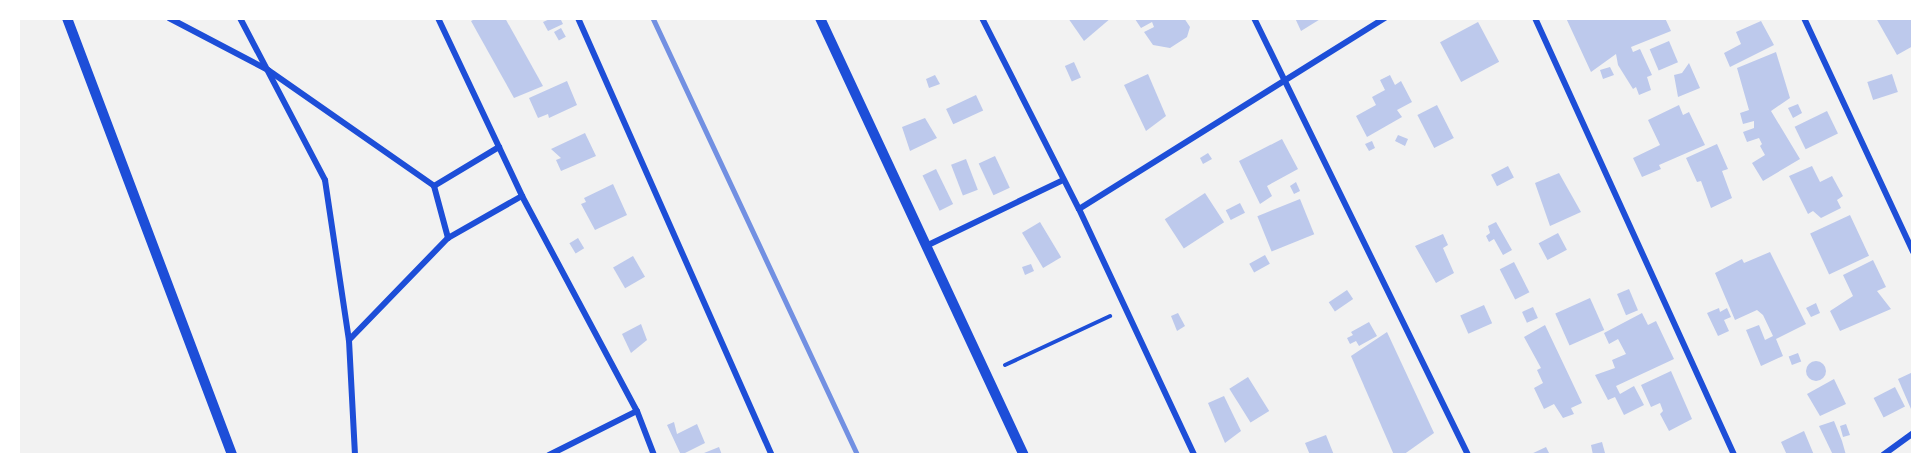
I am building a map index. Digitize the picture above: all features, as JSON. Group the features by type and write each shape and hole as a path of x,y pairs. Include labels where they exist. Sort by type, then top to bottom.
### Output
{"street":[{"path":"67,18 232,455"},
{"path":"169,18 268,70 434,186 448,238"},
{"path":"240,18 325,180 349,340 355,455"},
{"path":"438,18 522,196 637,411 654,455"},
{"path":"578,18 772,455"},
{"path":"819,18 1024,455"},
{"path":"982,18 1079,209 1194,455"},
{"path":"1254,18 1468,455"},
{"path":"1079,209 1283,78 1385,18"},
{"path":"1534,18 1734,455"},
{"path":"1804,18 1913,252"},
{"path":"434,186 499,147"},
{"path":"925,247 1063,180"},
{"path":"349,340 448,238 522,196"},
{"path":"549,455 637,411"},
{"path":"1883,455 1913,433"}],"path":[{"path":"986,374 1124,309"}],"building":[{"path":"477,18 505,18 543,86 514,98 471,21"},
{"path":"552,18 560,18 563,24 548,31 543,22"},
{"path":"1068,18 1111,18 1084,41"},
{"path":"1184,18 1190,27 1187,37 1170,48 1153,45 1144,32 1154,27 1152,22 1141,28 1135,19"},
{"path":"1295,18 1322,18 1301,31"},
{"path":"1566,18 1665,18 1671,31 1631,47 1633,52 1640,49 1652,75 1647,77 1651,90 1639,95 1636,87 1633,89 1618,65 1616,54 1591,72"},
{"path":"1876,18 1913,18 1913,46 1897,55"},
{"path":"1761,21 1774,45 1730,67 1724,53 1741,44 1736,32"},
{"path":"1478,22 1499,62 1461,82 1440,42"},
{"path":"561,28 566,37 559,41 554,32"},
{"path":"1669,41 1678,62 1659,70 1650,49"},
{"path":"1776,52 1790,98 1771,111 1800,159 1763,181 1752,163 1765,155 1760,146 1762,144 1759,138 1747,142 1743,132 1754,128 1754,121 1743,124 1740,113 1749,110 1737,68"},
{"path":"1074,62 1081,78 1072,82 1065,66"},
{"path":"1689,63 1700,88 1678,97 1674,75 1682,73"},
{"path":"1610,67 1614,75 1603,79 1600,70"},
{"path":"1148,74 1166,116 1146,131 1124,85"},
{"path":"1892,74 1898,92 1873,100 1867,82"},
{"path":"935,75 940,84 929,88 926,79"},
{"path":"1390,75 1395,85 1401,81 1412,102 1397,110 1402,117 1367,137 1356,116 1376,105 1372,97 1385,90 1380,80"},
{"path":"567,81 577,105 549,118 548,114 538,118 529,98"},
{"path":"976,95 983,110 953,124 946,109"},
{"path":"1798,104 1802,113 1793,118 1788,108"},
{"path":"1437,105 1454,138 1434,148 1417,115"},
{"path":"1679,105 1683,115 1689,112 1705,145 1659,165 1661,169 1642,177 1633,158 1660,145 1648,120"},
{"path":"1827,111 1838,133 1806,149 1795,127"},
{"path":"925,118 937,138 910,151 902,127"},
{"path":"585,133 596,156 561,171 556,160 561,158 551,149"},
{"path":"1398,135 1408,139 1405,146 1395,141"},
{"path":"1282,139 1298,169 1267,186 1272,196 1260,204 1239,161"},
{"path":"1372,141 1375,148 1369,151 1365,144"},
{"path":"1717,144 1728,169 1722,171 1732,198 1711,208 1701,181 1697,182 1686,158"},
{"path":"1208,153 1212,159 1203,164 1200,158"},
{"path":"995,156 1010,188 993,195 979,164"},
{"path":"966,159 978,190 963,196 951,165"},
{"path":"1508,166 1514,178 1497,186 1491,175"},
{"path":"1812,166 1820,182 1832,176 1843,196 1837,200 1841,208 1821,218 1813,211 1808,214 1789,176"},
{"path":"936,169 953,204 940,211 923,176"},
{"path":"1559,173 1581,212 1550,226 1535,183"},
{"path":"1296,182 1300,191 1294,194 1290,186"},
{"path":"613,184 627,215 595,230 581,204 586,202 584,198"},
{"path":"1205,193 1224,222 1184,248 1165,219"},
{"path":"1300,199 1314,234 1272,251 1257,216"},
{"path":"1240,203 1245,213 1231,220 1226,210"},
{"path":"1850,215 1869,256 1829,274 1810,234"},
{"path":"1040,222 1061,257 1043,268 1022,233"},
{"path":"1496,222 1512,250 1503,255 1494,239 1489,242 1486,236 1490,233 1488,226"},
{"path":"1558,233 1567,250 1547,260 1539,243"},
{"path":"1443,234 1448,245 1443,248 1454,273 1436,283 1415,246"},
{"path":"578,238 584,248 576,253 569,243"},
{"path":"1770,252 1806,324 1776,339 1783,356 1761,366 1746,330 1759,325 1765,340 1773,336 1763,315 1757,310 1735,320 1715,273 1742,259 1744,263"},
{"path":"1265,255 1270,264 1254,272 1249,264"},
{"path":"633,256 645,277 625,288 613,268"},
{"path":"1873,260 1886,287 1877,291 1891,309 1840,331 1830,311 1853,296 1843,275"},
{"path":"1514,262 1529,292 1515,300 1500,269"},
{"path":"1031,264 1034,271 1025,275 1022,267"},
{"path":"1629,289 1638,310 1626,315 1617,294"},
{"path":"1347,290 1353,299 1335,311 1329,302"},
{"path":"1590,298 1604,330 1570,345 1555,313"},
{"path":"1816,303 1820,313 1811,317 1806,308"},
{"path":"1484,305 1492,323 1468,334 1460,316"},
{"path":"1533,307 1538,318 1527,323 1522,312"},
{"path":"1719,308 1720,312 1727,308 1731,317 1724,320 1729,331 1718,336 1707,313"},
{"path":"1178,313 1185,326 1177,331 1171,316"},
{"path":"1642,313 1648,325 1656,321 1674,359 1616,386 1620,394 1634,386 1644,405 1624,415 1615,397 1608,400 1595,375 1615,368 1612,360 1626,354 1618,339 1609,344 1604,333"},
{"path":"1369,322 1377,336 1359,346 1356,341 1350,344 1347,338 1353,335 1351,332"},
{"path":"641,324 647,340 631,353 622,334"},
{"path":"1545,325 1582,403 1571,408 1574,414 1563,418 1554,404 1544,409 1534,388 1543,383 1537,370 1541,368 1524,337"},
{"path":"1387,332 1434,433 1403,455 1394,455 1351,356"},
{"path":"1798,353 1801,361 1792,365 1789,357"},
{"path":"1816,361 1823,364 1826,371 1823,378 1816,381 1809,378 1806,371 1809,364"},
{"path":"1671,371 1692,419 1669,431 1660,414 1663,411 1660,403 1651,407 1641,385"},
{"path":"1913,372 1913,408 1911,409 1898,379"},
{"path":"1248,377 1269,411 1251,423 1229,389"},
{"path":"1834,379 1846,404 1820,416 1807,394"},
{"path":"1895,387 1905,407 1884,417 1874,398"},
{"path":"1224,396 1241,431 1225,443 1208,403"},
{"path":"1834,421 1846,455 1833,455 1819,426"},
{"path":"674,422 677,434 697,424 705,443 681,455 667,425"},
{"path":"1846,424 1850,435 1843,437 1840,426"},
{"path":"1804,431 1814,455 1787,455 1781,442"},
{"path":"1326,435 1334,455 1310,455 1305,443"},
{"path":"1602,442 1605,453 1593,455 1591,445"},
{"path":"719,447 722,455 699,455"},
{"path":"1546,447 1550,455 1529,455"}],"railway":[{"path":"653,18 858,455"}]}
